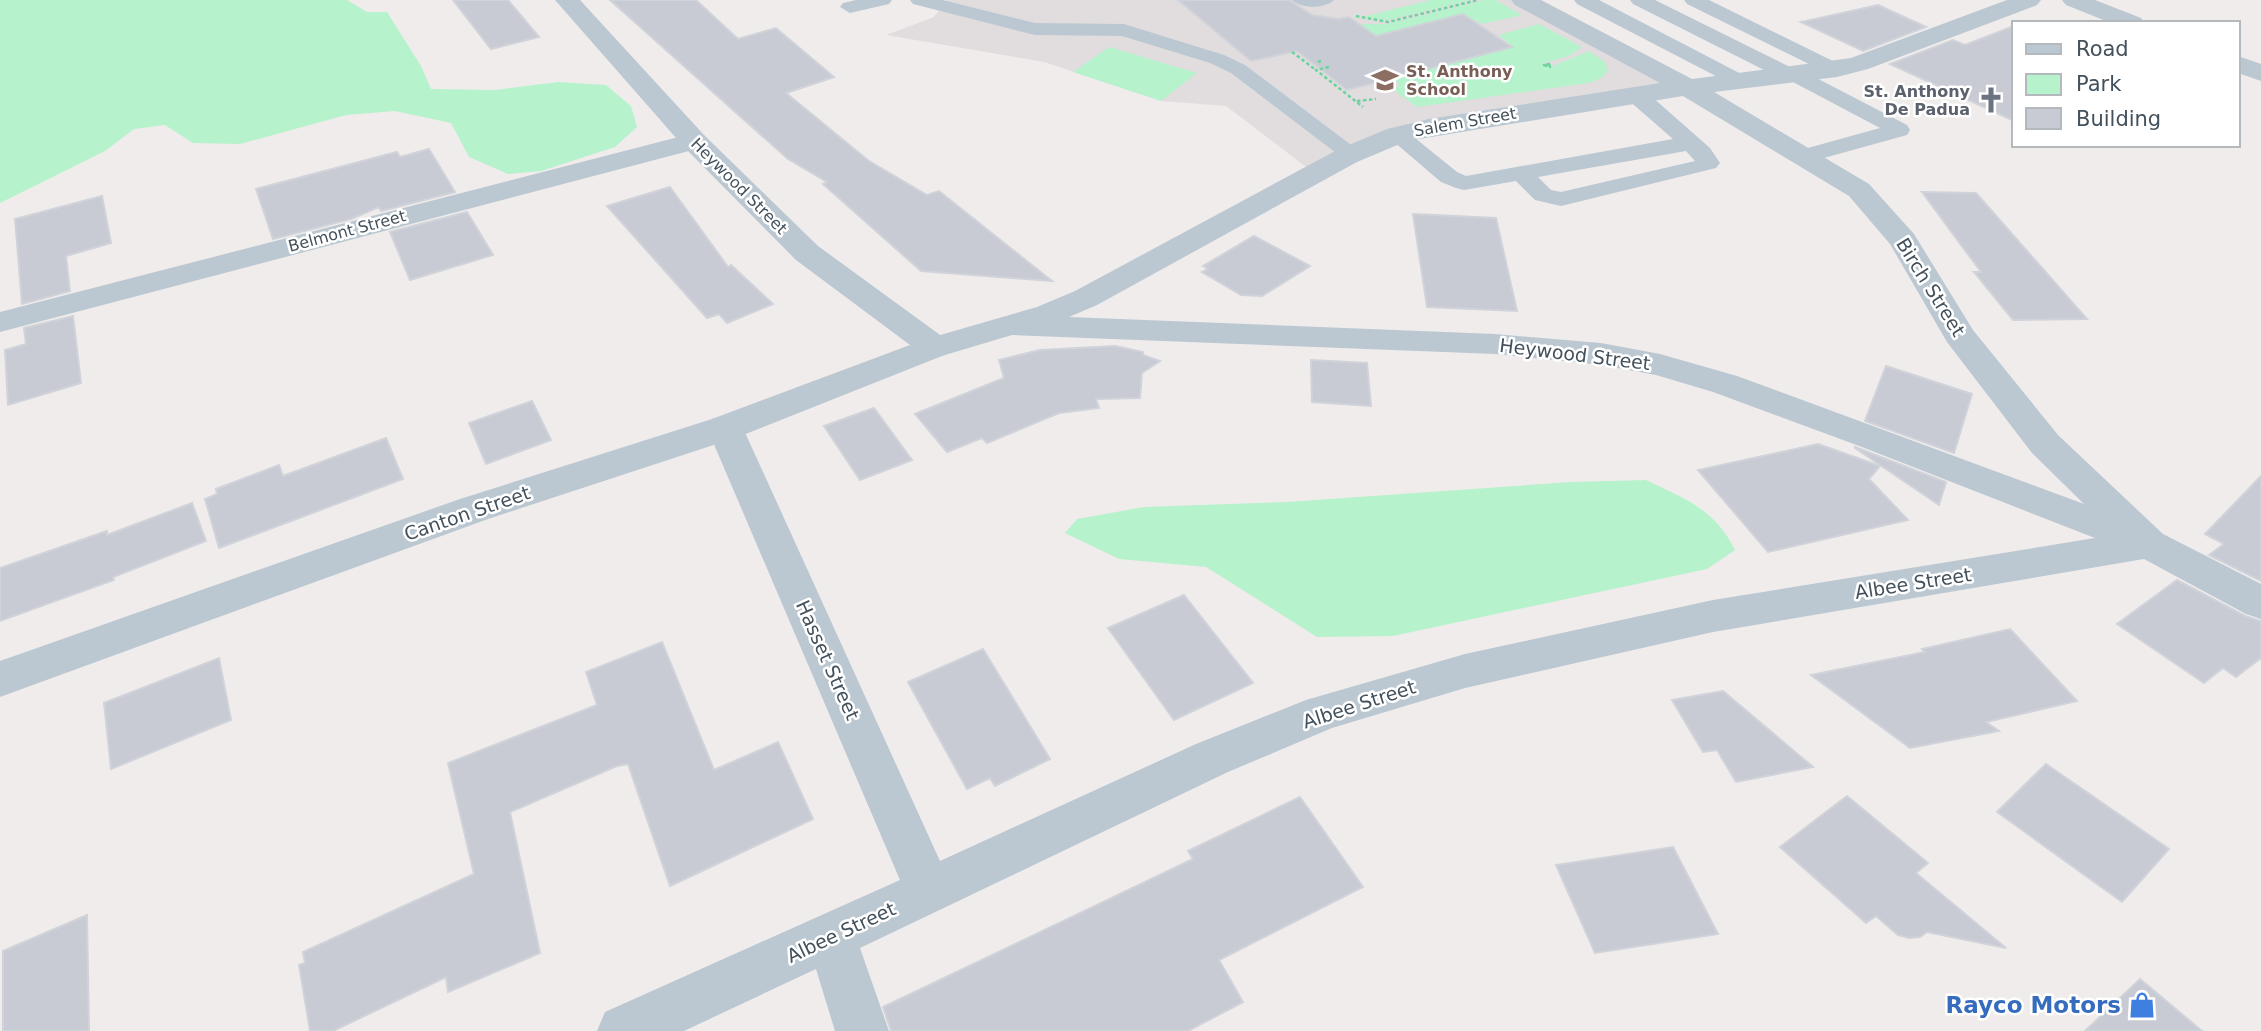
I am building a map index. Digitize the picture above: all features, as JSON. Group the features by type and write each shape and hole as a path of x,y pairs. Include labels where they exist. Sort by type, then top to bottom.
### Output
{"street":[{"name":"Heywood Street","path":"566,0 694,141 807,253 935,346"},
{"name":"Salem Street","path":"935,346 1012,325 1086,298 1352,154 1397,135 1429,127 1635,94 1859,64 2029,0"},
{"path":"2074,0 2128,21"},
{"path":"1946,4 1979,18"},
{"name":"Birch Street","path":"1534,5 1687,87 1859,190 1903,240 1959,335 2045,444 2149,544 2261,603"},
{"path":"2240,65 2261,73"},
{"name":"Belmont Street","path":"0,322 694,141"},
{"name":"Heywood Street","path":"1012,325 1495,344 1625,358 1725,384 1875,438 2149,544"},
{"name":"Canton Street","path":"0,679 474,509 725,428 935,346"},
{"name":"Hasset Street","path":"725,428 929,891"},
{"name":"Albee Street","path":"624,1031 1212,758 1322,713 1452,675 1713,616 2149,544"},
{"path":"831,937 862,1031"}],"lane":[{"path":"850,7 882,0"},
{"path":"920,0 1035,29 1124,30 1217,59 1247,75 1352,154"},
{"path":"1302,0 1324,0"},
{"path":"1534,5 1583,0 1788,75"},
{"path":"1603,0 1788,75"},
{"path":"1621,0 1788,75"},
{"path":"1640,0 1899,130 1805,156"},
{"path":"1657,0 1788,75"},
{"path":"1675,0 1788,75"},
{"path":"1694,0 1788,75"},
{"path":"1522,174 1543,195 1561,199 1708,163 1691,143 1635,94"},
{"path":"1397,135 1455,181 1474,183 1691,143"}],"path":[{"path":"1350,12 1359,17 1388,22 1478,0"},
{"path":"1292,52 1372,114"},
{"path":"1316,70 1327,67 1318,62 1321,61"}],"shaded area":[{"name":"St. Anthony School","path":"947,0 1523,0 1687,87 1429,127 1314,173 1226,106 1161,101 1044,62 886,35 934,17"}],"green space":[{"path":"0,0 347,0 367,12 387,12 421,66 431,89 495,90 558,82 606,85 631,106 637,127 615,147 541,171 508,174 469,157 451,123 395,111 346,115 240,144 193,143 165,125 134,129 105,151 0,203"},
{"path":"1431,0 1471,0 1388,20 1362,17"},
{"path":"1485,0 1495,0 1522,15 1482,24 1463,14 1372,37 1360,24 1387,24"},
{"path":"1539,24 1582,47 1569,56 1544,63 1544,66 1551,67 1589,51 1605,62 1608,70 1606,73 1586,83 1417,107 1391,88 1401,86 1392,79 1513,47 1499,35"},
{"path":"1109,47 1197,73 1161,101 1073,72"},
{"path":"1646,480 1698,507 1718,524 1735,550 1707,569 1393,636 1317,637 1206,567 1119,559 1065,533 1077,519 1144,507 1287,502 1571,482"}],"building":[{"path":"453,0 508,0 539,37 491,49"},
{"path":"610,0 696,0 738,39 776,28 834,77 786,93 869,161 927,195 939,191 1052,281 921,271 823,184 827,182 788,159"},
{"path":"1178,0 1289,0 1312,15 1339,19 1349,17 1376,36 1463,14 1512,47 1347,90 1297,51 1251,61"},
{"path":"1878,5 1926,27 1863,51 1801,22"},
{"path":"2012,27 2012,120 1890,64 1953,40 1965,45"},
{"path":"429,149 455,192 381,211 379,207 351,219 273,239 256,189 397,152 400,157"},
{"path":"670,187 728,267 731,265 773,304 727,323 719,314 707,318 607,206"},
{"path":"1922,192 1976,193 2087,319 2013,320 1974,272 1981,272"},
{"path":"102,196 111,243 66,256 70,291 22,304 15,219"},
{"path":"467,212 493,255 410,280 390,232"},
{"path":"1413,214 1496,218 1517,311 1427,307"},
{"path":"1254,236 1310,266 1262,296 1241,295 1202,272 1208,269 1203,266"},
{"path":"73,316 81,383 8,405 5,350 26,344 24,328"},
{"path":"1115,346 1143,352 1143,355 1160,361 1142,373 1140,398 1096,399 1099,408 1059,413 987,443 982,438 947,452 915,414 1004,378 999,360 1040,350"},
{"path":"1311,360 1367,363 1371,406 1312,402"},
{"path":"1886,366 1972,394 1954,453 1865,421"},
{"path":"532,401 551,440 486,464 469,423"},
{"path":"874,408 912,460 860,480 824,426"},
{"path":"386,438 403,479 219,548 205,499 217,494 216,489 279,465 283,476"},
{"path":"1818,444 1880,466 1869,479 1908,520 1768,552 1698,470"},
{"path":"1855,448 1946,482 1939,505"},
{"path":"2261,476 2261,581 2209,555 2224,544 2205,534"},
{"path":"192,503 206,541 113,577 114,580 0,621 0,568 107,531 107,535"},
{"path":"2177,580 2245,616 2261,621 2261,658 2236,677 2223,668 2204,683 2117,624"},
{"path":"1184,595 1253,683 1174,720 1108,628"},
{"path":"2010,629 2077,701 1986,722 1999,731 1910,748 1811,675 1925,652 1922,649"},
{"path":"662,642 714,770 778,742 813,819 670,886 628,764 617,766 510,812 540,953 448,992 446,977 333,1031 310,1031 299,965 305,963 303,952 474,874 448,763 597,705 586,672"},
{"path":"983,649 1050,759 995,786 990,778 967,789 908,682"},
{"path":"219,658 231,720 111,769 104,703"},
{"path":"1723,691 1813,767 1736,782 1717,750 1703,752 1672,700"},
{"path":"2046,764 2169,849 2122,902 1997,812"},
{"path":"1847,796 1928,863 1916,873 2006,948 1927,932 1920,937 1909,938 1898,935 1876,916 1866,923 1780,847"},
{"path":"1300,797 1363,887 1219,960 1243,1002 1188,1031 891,1031 883,1007 1193,859 1188,851"},
{"path":"1673,847 1718,934 1595,953 1556,865"},
{"path":"87,915 89,1031 3,1031 3,951"},
{"name":"Rayco Motors","path":"2140,979 2202,1031 2085,1031"}],"place":[{"name":"St. Anthony School","path":"1385,80"},
{"name":"St. Anthony De Padua","path":"1991,100"},
{"name":"Rayco Motors","path":"2142,1005"}]}
